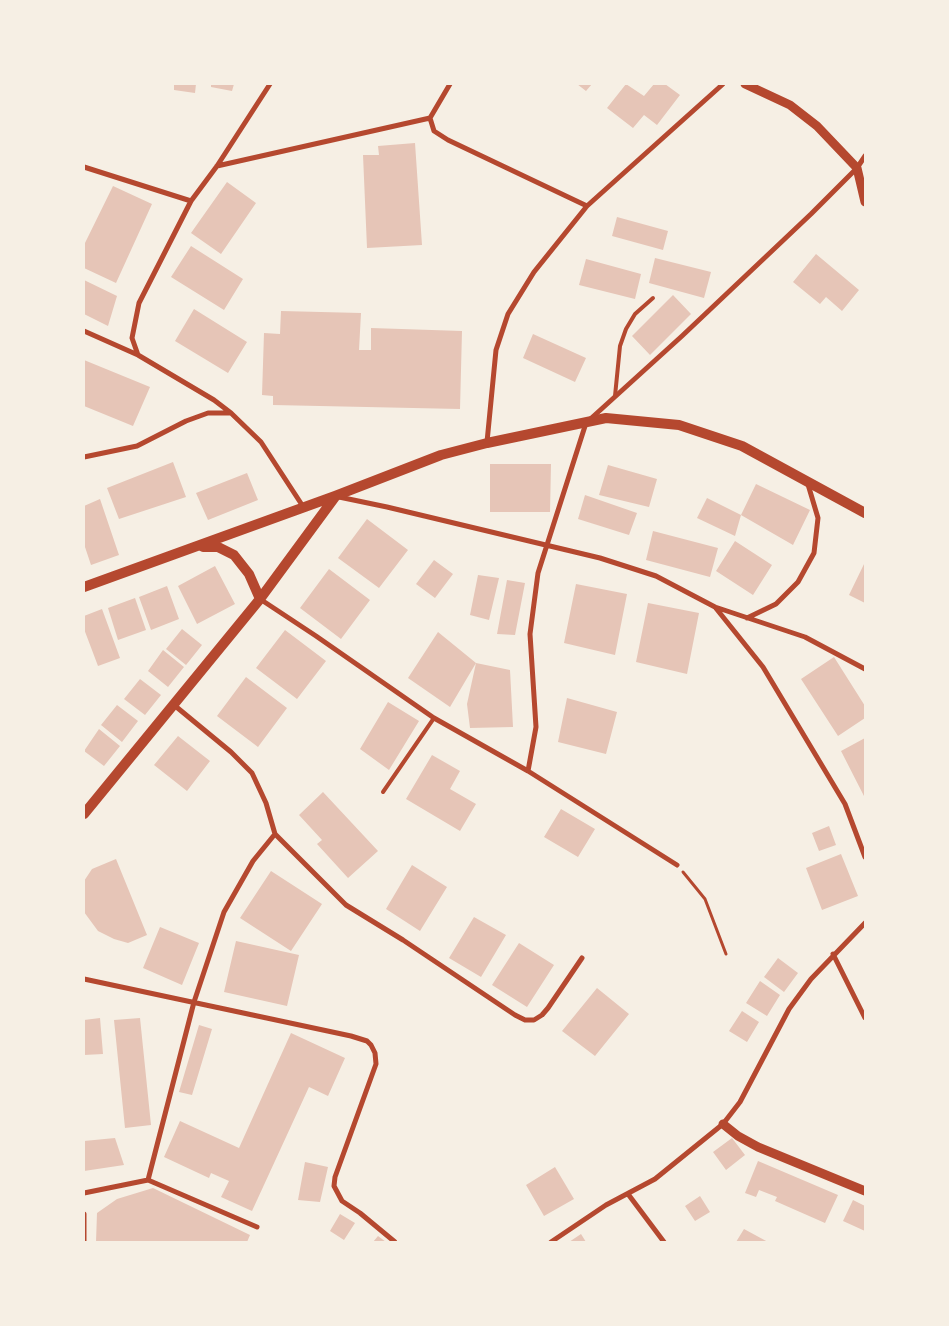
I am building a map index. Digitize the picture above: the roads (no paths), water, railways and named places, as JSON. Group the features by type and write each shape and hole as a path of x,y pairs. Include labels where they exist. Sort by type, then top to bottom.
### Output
{"main road":[{"path":"84,587 304,508 441,455 487,443 606,418 679,425 742,446 865,513"},
{"path":"84,814 260,599 335,496"},
{"path":"195,547 218,547 234,555 249,574 260,599"}],"street":[{"path":"138,355 132,338 139,303 191,201 217,166 270,84"},
{"path":"217,166 430,118 450,84"},
{"path":"487,443 496,350 508,314 534,272 586,206 723,84"},
{"path":"745,84 790,105 817,126 857,168 865,202"},
{"path":"430,118 434,131 448,140 586,206"},
{"path":"528,771 536,727 530,634 538,573 586,423 682,336 797,227 857,168 865,156"},
{"path":"84,167 191,201"},
{"path":"84,331 138,355 214,400 231,413 261,442 304,508"},
{"path":"84,457 137,446 186,421 208,413 231,413"},
{"path":"747,618 776,604 793,588 814,553 818,518 806,481"},
{"path":"335,496 548,545 600,558 656,576 714,607 805,637 865,669"},
{"path":"260,599 434,718 528,771 677,865"},
{"path":"714,607 763,667 778,691 845,804 865,857"},
{"path":"174,705 231,752 252,774 266,803 275,834 346,905 403,940 515,1015 525,1020 534,1020 548,1008 582,958"},
{"path":"148,1180 194,1002 224,912 253,861 275,834"},
{"path":"551,1242 585,1218 655,1179 723,1124 740,1102 789,1009 811,979 833,954 865,923"},
{"path":"833,954 865,1018"},
{"path":"84,979 351,1036 367,1041 372,1045 376,1064 335,1177 334,1186 342,1201 360,1213 395,1242"},
{"path":"723,1124 738,1136 758,1147 865,1192"},
{"path":"84,1194 148,1180 257,1227"},
{"path":"628,1194 664,1242"},
{"path":"84,1214 84,1242"}],"lane":[{"path":"615,396 620,346 626,329 635,314 653,298"},
{"path":"384,792 434,718"}]}
